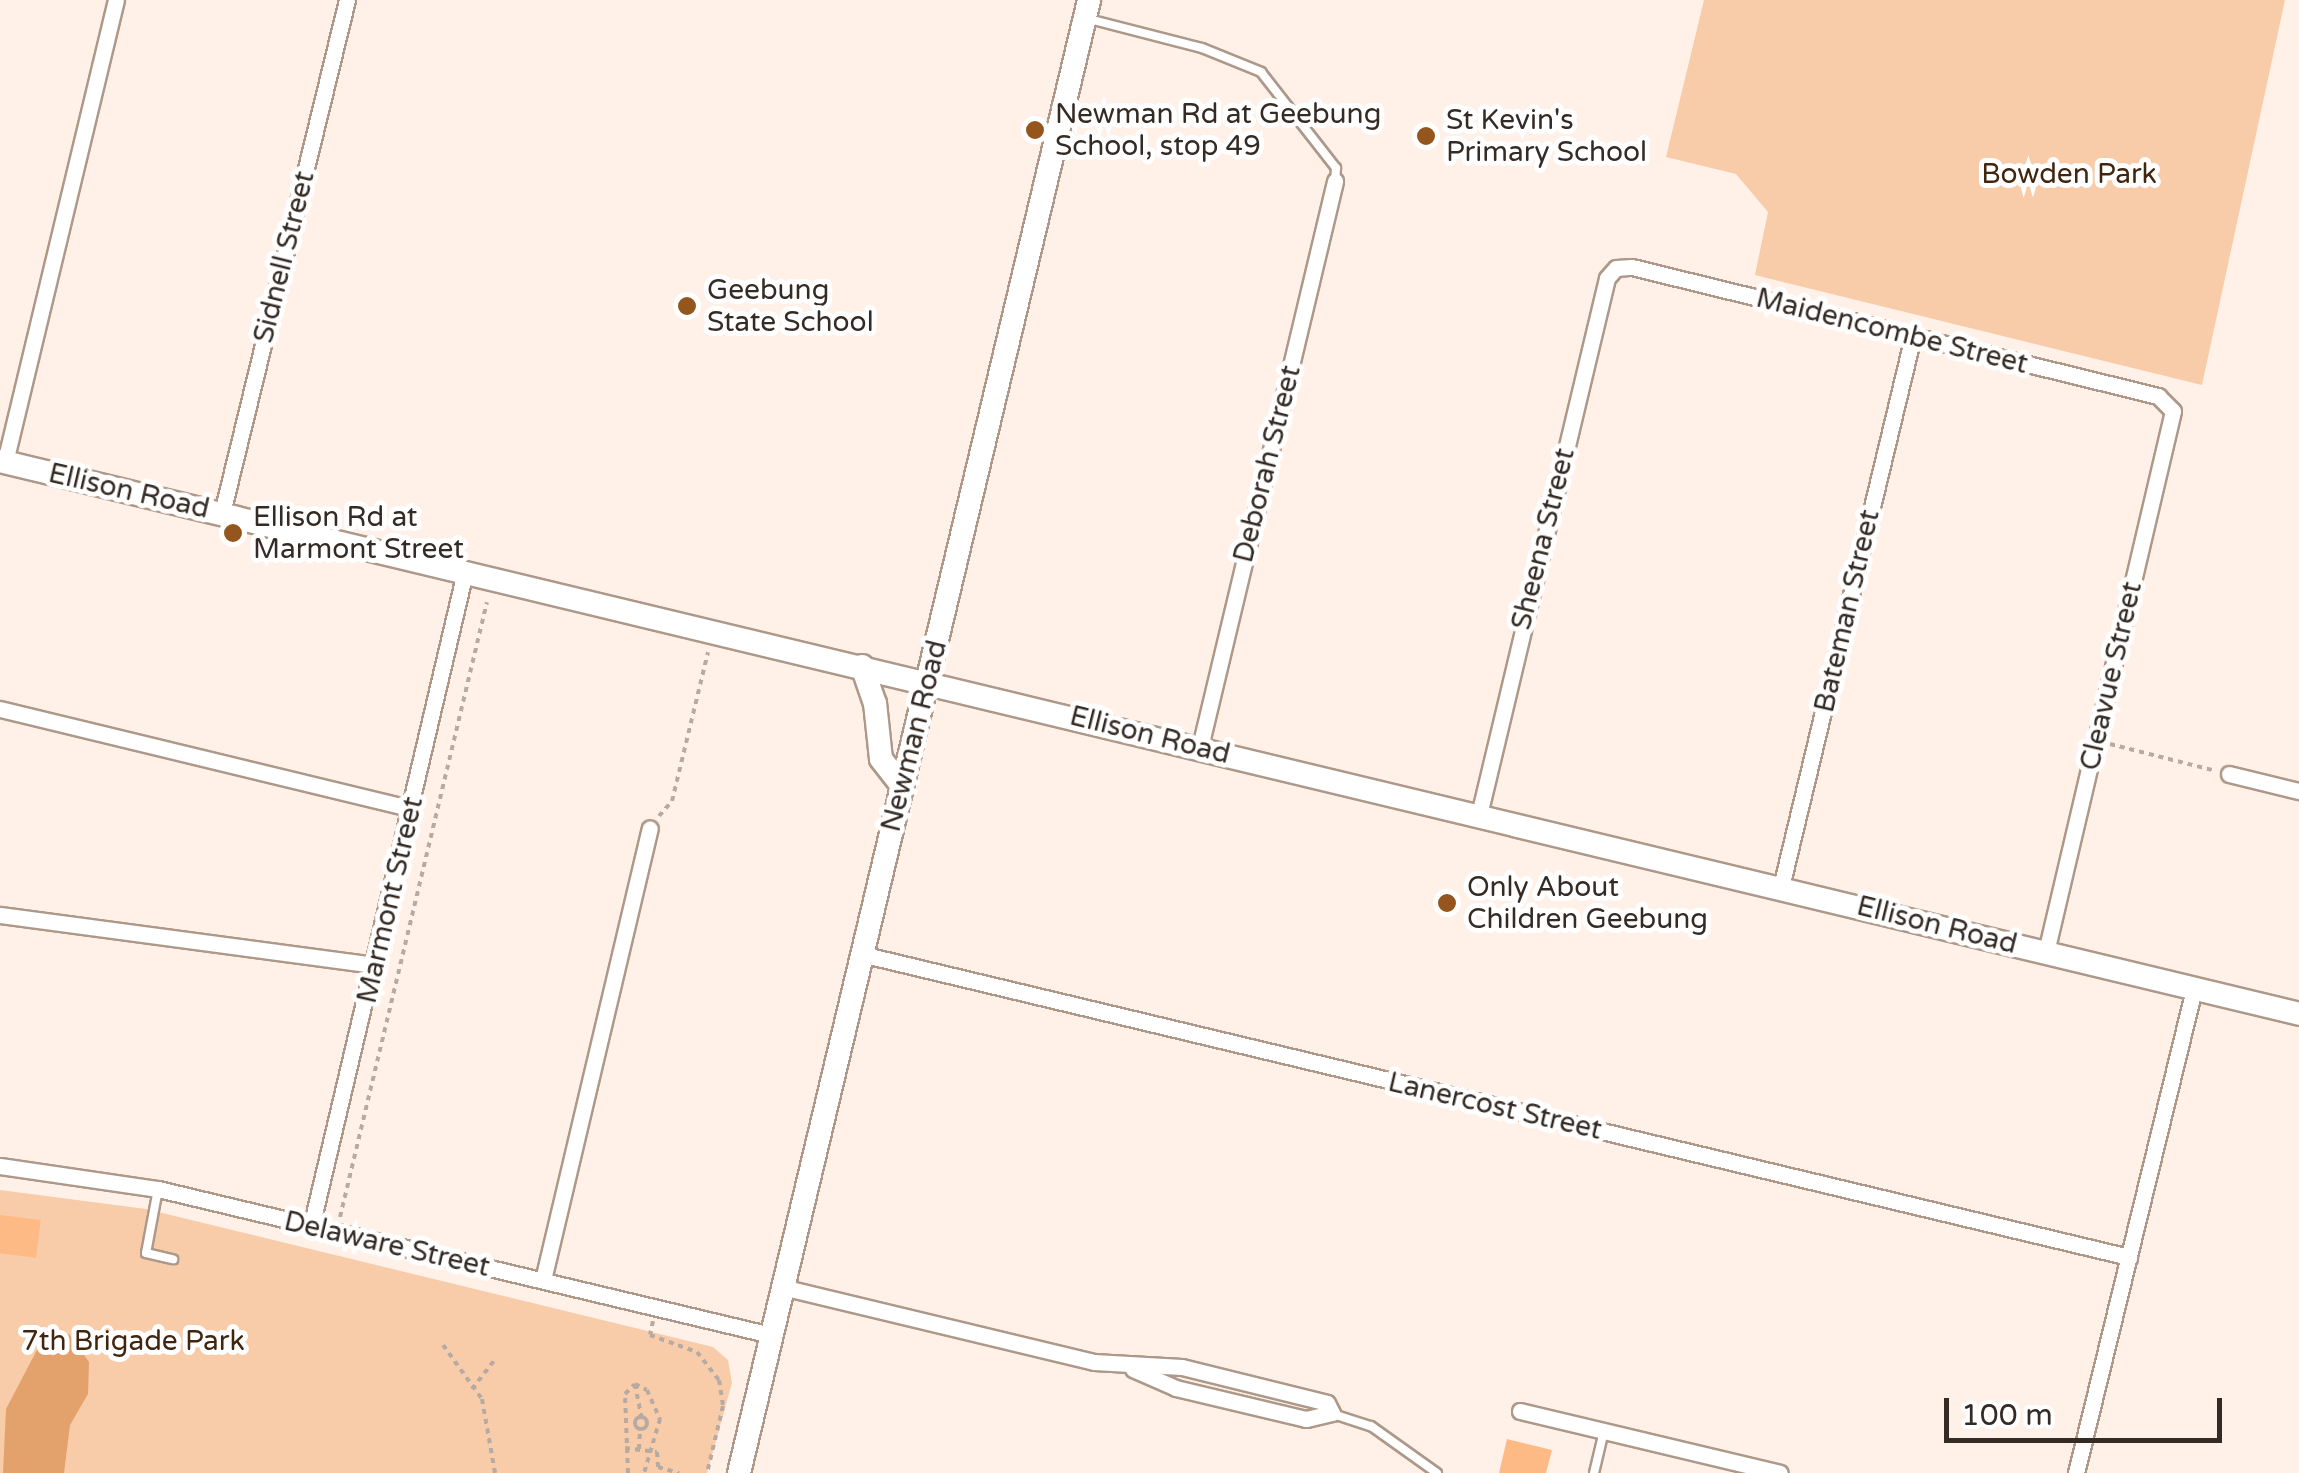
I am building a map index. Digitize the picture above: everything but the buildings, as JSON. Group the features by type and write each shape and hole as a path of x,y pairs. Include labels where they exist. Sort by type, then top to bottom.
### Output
{"street":[{"path":"2,462 116,0"},
{"name":"Sidnell Street","path":"222,514 347,0"},
{"name":"Newman Road","path":"739,1473 1087,9"},
{"name":"Deborah Street","path":"1200,748 1335,181"},
{"name":"Maidencombe Street","path":"1616,268 1913,336 2167,402"},
{"name":"Sheena Street","path":"1479,814 1606,278 1616,268"},
{"name":"Bateman Street","path":"1781,887 1913,336"},
{"name":"Cleavue Street","path":"2046,952 2172,425 2167,402"},
{"name":"Ellison Road","path":"2,462 2299,1014"},
{"name":"Marmont Street","path":"311,1226 465,572"},
{"path":"862,666 875,703 881,759 902,786"},
{"path":"0,710 412,809"},
{"path":"2228,774 2299,791"},
{"path":"543,1280 650,828"},
{"path":"0,915 374,965"},
{"name":"Lanercost Street","path":"861,954 2129,1257"},
{"path":"2076,1473 2194,989"},
{"name":"Delaware Street","path":"0,1166 158,1189 770,1335"},
{"path":"782,1287 1133,1369 1182,1367 1327,1403 1332,1413"},
{"path":"1520,1411 1780,1473"}],"lane":[{"path":"1087,9 1260,72 1336,168 1335,181"},
{"path":"158,1189 146,1253 173,1259"},
{"path":"1332,1413 1371,1426 1437,1473"},
{"path":"1594,1473 1604,1431"}],"path":[{"path":"336,1232 487,602"},
{"path":"650,828 672,801 708,652"},
{"path":"2096,740 2228,774"},
{"path":"652,1325 650,1336 697,1352 719,1380 723,1406 707,1473"},
{"path":"442,1345 482,1399 495,1473"},
{"path":"472,1388 495,1360"},
{"path":"635,1384 640,1416 647,1423"},
{"path":"635,1384 647,1390 660,1422 644,1473"},
{"path":"628,1473 625,1394 635,1384"},
{"path":"640,1416 634,1424 640,1430"},
{"path":"638,1449 640,1430 647,1423 660,1422"},
{"path":"625,1448 651,1450"},
{"path":"651,1450 658,1467 679,1473"}],"green space":[{"name":"Bowden Park","path":"1704,0 2285,0 2202,385 1755,275 1768,212 1736,174 1666,157"},
{"name":"7th Brigade Park","path":"0,1190 146,1209 713,1347 728,1360 732,1383 707,1473 0,1473"}],"shaded area":[{"path":"69,1334 89,1362 88,1394 70,1425 64,1473 3,1473 6,1409 38,1348"}],"place":[{"name":"Newman Rd at Geebung School, stop 49","path":"1035,130"},
{"name":"St Kevin's Primary School","path":"1426,136"},
{"name":"Geebung State School","path":"687,306"},
{"name":"Ellison Rd at Marmont Street","path":"233,533"},
{"name":"Only About Children Geebung","path":"1447,903"}]}
